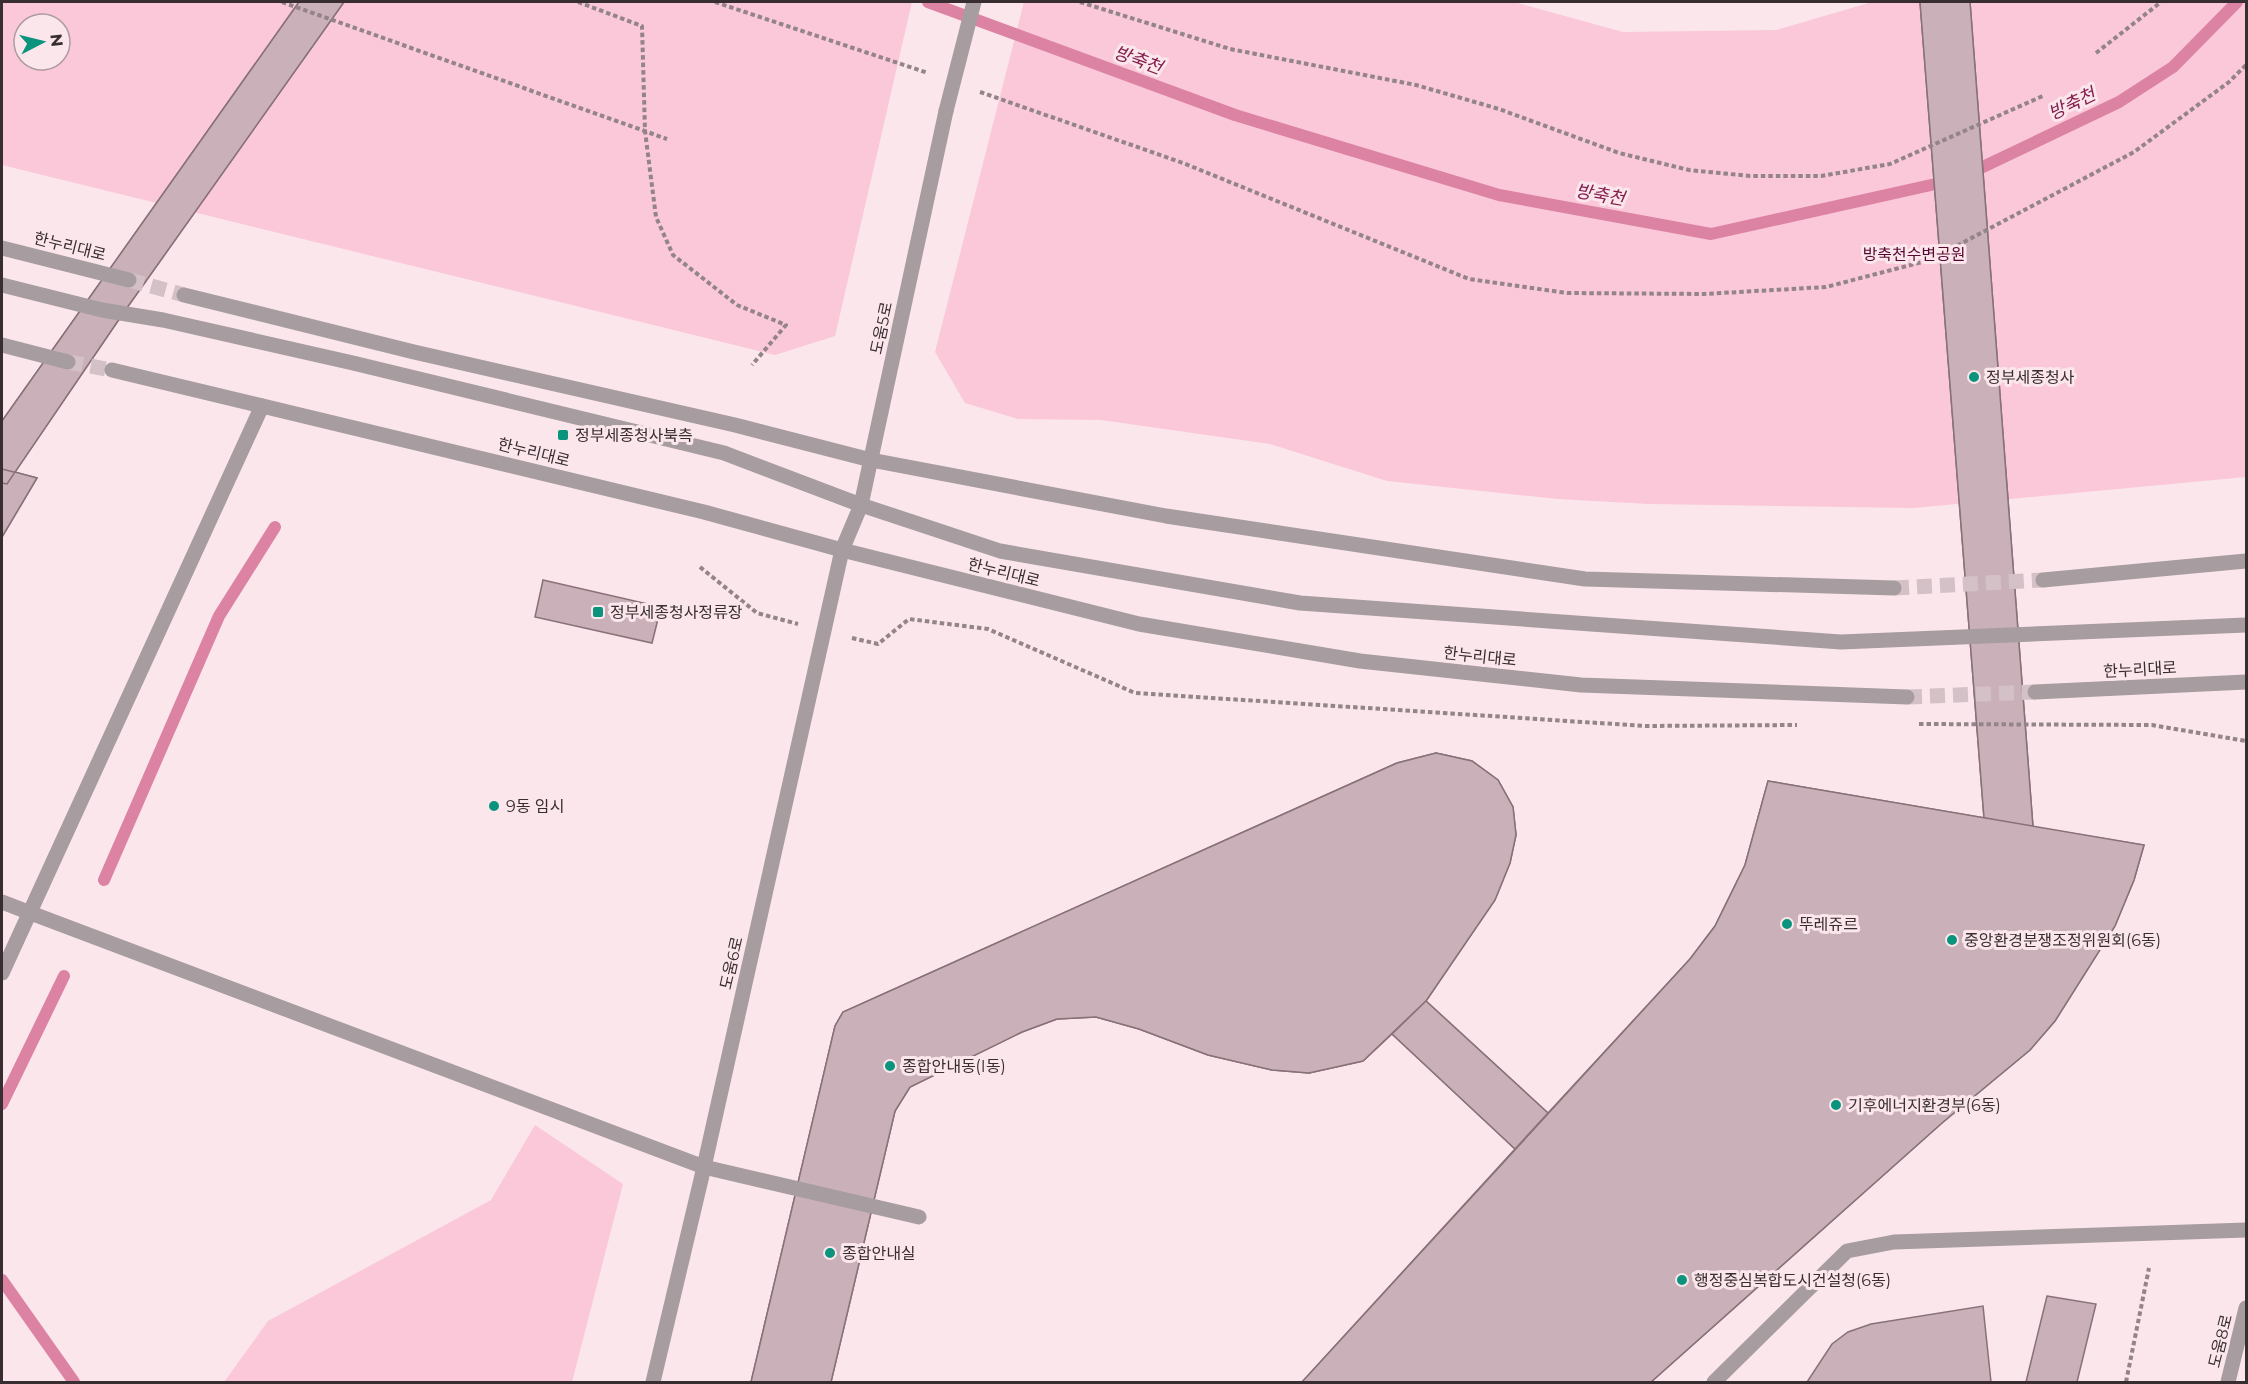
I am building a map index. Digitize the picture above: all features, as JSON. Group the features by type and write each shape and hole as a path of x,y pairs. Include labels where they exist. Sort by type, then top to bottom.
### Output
{"street":[{"name":"도움5로","path":"842,550 861,505 946,111 974,2"},
{"name":"한누리대로","path":"2,248 129,280"},
{"path":"2,285 102,310 163,321 353,363 724,453 861,505 1000,551 1299,603 1841,642 2247,625"},
{"path":"184,295 414,352 735,425 871,460 1166,516 1585,579 1894,588"},
{"path":"2,345 68,362"},
{"name":"한누리대로","path":"112,370 693,509 842,550 1139,624 1360,661 1581,685 1906,697"},
{"path":"2,973 262,406"},
{"name":"도움6로","path":"653,1383 704,1167 842,550"},
{"path":"2043,580 2247,561"},
{"name":"한누리대로","path":"2035,692 2247,682"},
{"path":"2,902 704,1167 919,1217"},
{"path":"1714,1383 1847,1251 1894,1242 2247,1230"},
{"name":"도움8로","path":"2228,1383 2247,1308"}],"path":[{"path":"282,2 667,139"},
{"path":"578,2 642,26 645,131 656,217 674,255 737,305 786,325 752,365"},
{"path":"716,2 931,74"},
{"path":"1080,2 1230,49 1416,85 1500,109 1619,153 1689,170 1750,176 1821,176 1890,164 2045,95"},
{"path":"2096,53 2161,2"},
{"path":"975,90 1183,163 1469,279 1567,293 1704,294 1826,287 1930,260 2134,152 2229,82 2247,64"},
{"path":"2126,1383 2149,1268"}],"green space":[{"path":"2,2 912,2 835,336 775,355 2,165"},
{"name":"방축천수변공원","path":"1024,2 1514,2 1623,32 1776,30 1872,2 2246,2 2246,477 1914,508 1648,504 1558,499 1387,481 1270,444 1101,420 1018,419 965,403 935,352"},
{"path":"535,1125 623,1184 572,1382 224,1382 268,1321 491,1200"}],"building":[{"path":"299,2 344,2 124,312 15,472 2,469 2,421"},
{"path":"299,2 344,2 124,312 7,484 2,483 2,421"},
{"name":"정부세종청사","path":"1920,2 1970,2 2033,827 2144,845 2134,880 2115,926 2055,1021 2030,1050 1942,1123 1651,1382 1302,1382 1515,1149 1392,1034 1363,1061 1309,1073 1272,1070 1208,1055 1139,1029 1096,1017 1057,1019 1022,1032 910,1087 895,1111 831,1382 751,1382 835,1026 843,1012 1397,763 1436,753 1472,761 1498,780 1513,807 1516,835 1510,863 1495,900 1426,1001 1548,1113 1690,959 1715,926 1745,865 1768,781 1984,818"},
{"path":"1920,2 1970,2 2033,827 1984,818"},
{"path":"2,469 37,478 2,537"},
{"path":"15,472 37,478 2,537 2,483 7,484"},
{"name":"정부세종청사정류장","path":"543,580 661,607 652,643 535,617"},
{"name":"종합안내동(I동)","path":"1436,753 1472,761 1498,780 1513,807 1516,835 1510,863 1495,900 1426,1001 1363,1061 1309,1073 1272,1070 1208,1055 1139,1029 1096,1017 1057,1019 1022,1032 910,1087 895,1111 831,1382 751,1382 835,1026 843,1012 1397,763"},
{"path":"1768,781 2144,845 2134,880 2115,926 2055,1021 2030,1050 1942,1123 1651,1382 1302,1382 1690,959 1715,926 1745,865"},
{"path":"1426,1001 1548,1113 1515,1149 1392,1034"},
{"path":"2047,1296 2096,1304 2077,1382 2026,1382"},
{"path":"1983,1306 1991,1382 1807,1382 1832,1344 1848,1332 1871,1324"}],"waterway":[{"name":"방축천","path":"928,2 1235,115 1499,195 1711,234 1949,181"},
{"name":"방축천","path":"1968,174 2119,102 2173,67 2237,2"},
{"path":"104,880 219,616 275,527"},
{"path":"2,1104 64,976"},
{"path":"2,1280 74,1382"}],"tunnel":[{"path":"129,280 184,295"},
{"path":"68,362 112,370"},
{"path":"1894,588 2043,580"},
{"path":"1907,697 2035,692"}],"place":[{"name":"정부세종청사","path":"1974,377"},
{"name":"정부세종청사북측","path":"563,435"},
{"name":"정부세종청사정류장","path":"598,612"},
{"name":"9동 임시","path":"494,806"},
{"name":"뚜레쥬르","path":"1787,924"},
{"name":"중앙환경분쟁조정위원회(6동)","path":"1952,940"},
{"name":"종합안내동(I동)","path":"890,1066"},
{"name":"기후에너지환경부(6동)","path":"1836,1105"},
{"name":"종합안내실","path":"830,1253"},
{"name":"행정중심복합도시건설청(6동)","path":"1682,1280"}]}
